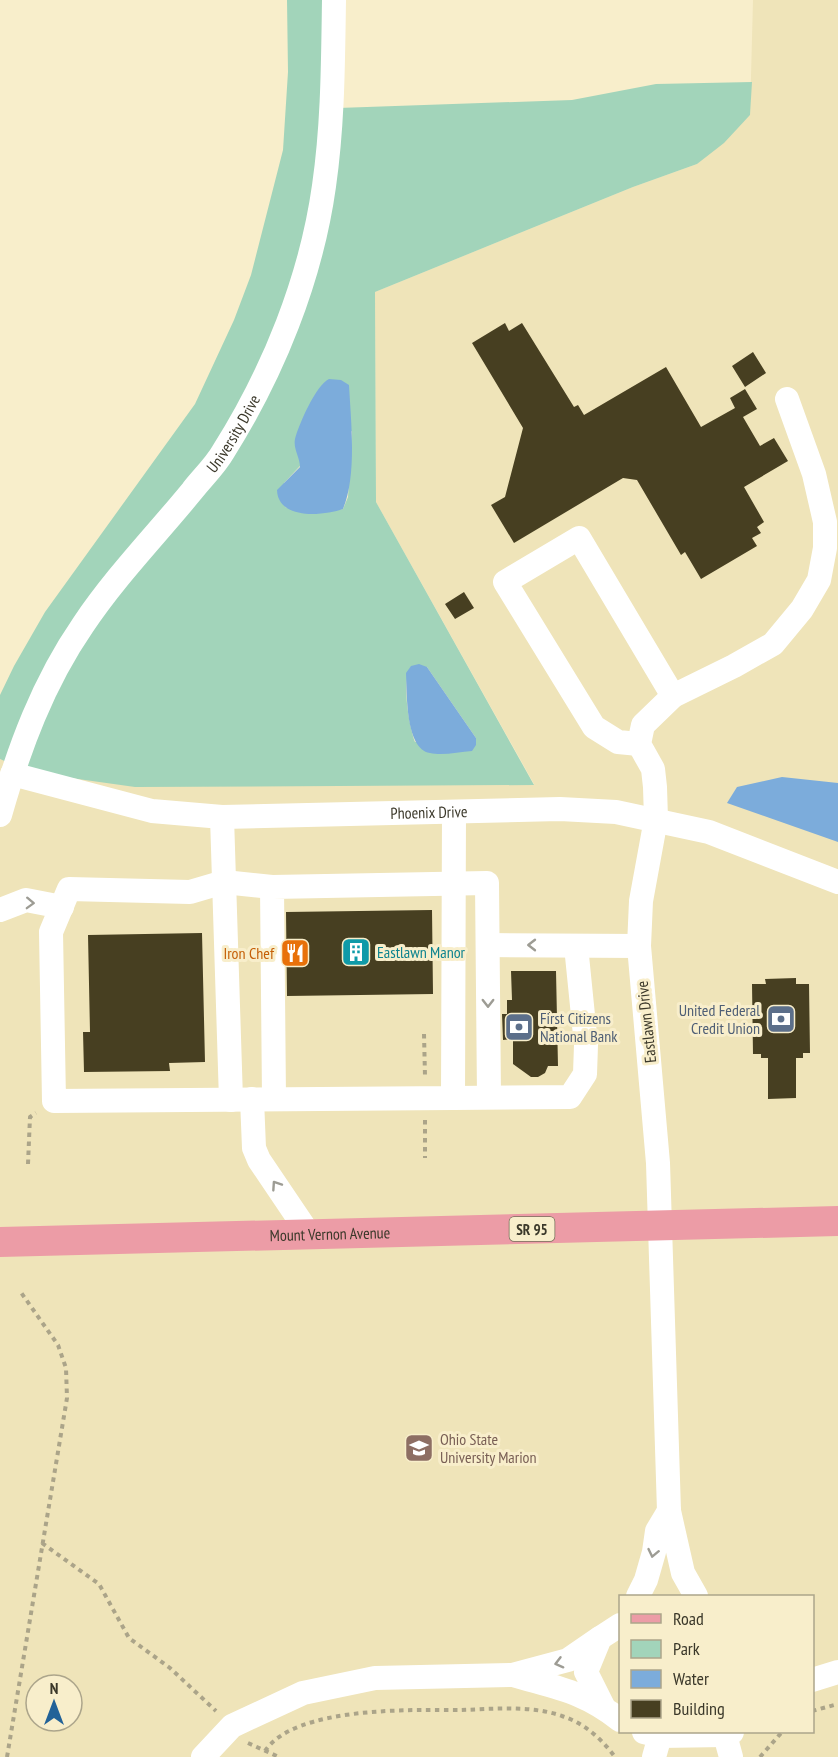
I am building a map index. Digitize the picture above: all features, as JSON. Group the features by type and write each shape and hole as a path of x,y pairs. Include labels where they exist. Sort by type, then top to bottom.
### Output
{"main road":[{"name":"Mount Vernon Avenue","path":"0,1242 838,1221"}],"street":[{"name":"University Drive","path":"0,815 29,726 58,666 83,624 222,454 256,396 288,323 306,263 324,187 333,90 334,0"},
{"path":"673,696 579,538 505,582 594,726 618,742 639,744 643,725 673,696 773,644 802,609 819,580 825,548 825,522 814,474 787,399"},
{"name":"Eastlawn Drive","path":"639,744 653,769 656,819 640,901 639,946 653,1094 661,1226"},
{"name":"Phoenix Drive","path":"12,774 152,811 222,817 560,809 616,812 709,832 838,882"},
{"path":"453,1098 454,812"},
{"path":"222,817 224,882 252,1099 254,1148 309,1234"},
{"path":"489,1097 487,883 272,887 224,882 190,891 69,889 51,932 54,1101 570,1097 585,1074 586,1045 576,946"},
{"path":"252,1099 272,887"},
{"path":"0,910 26,900 62,907"},
{"path":"488,945 639,946"},
{"path":"661,1226 669,1511 683,1573 695,1595"},
{"path":"638,1595 646,1580 657,1531 669,1511"},
{"path":"203,1757 232,1726 303,1693 375,1677 512,1675 568,1660 619,1626"},
{"path":"600,1638 586,1672 612,1713"},
{"path":"814,1662 838,1670"},
{"path":"814,1680 838,1670"},
{"path":"512,1675 567,1689 612,1713"},
{"path":"652,1742 729,1741"}],"path":[{"path":"28,1164 30,1117 54,1101"},
{"path":"7,1757 67,1398 66,1368 58,1345 20,1291"},
{"path":"42,1543 99,1584 129,1638 170,1668 247,1743 279,1757"},
{"path":"814,1711 838,1704"},
{"path":"265,1751 272,1741 285,1733 344,1715 372,1711 499,1709 546,1711 564,1716 603,1741 615,1757"},
{"path":"760,1757 780,1733"}],"shaded area":[{"path":"753,0 838,0 838,1757 0,1757 0,759 28,772 534,784 376,502 375,292 633,187 697,164 750,115"}],"green space":[{"path":"287,0 339,0 338,108 572,100 656,84 752,82 750,115 724,143 697,164 633,187 375,292 376,502 534,785 135,787 28,772 0,759 0,695 14,666 45,612 195,404 234,320 251,275 283,150 288,72","holes":["352,431 348,497 343,509 313,514 285,507 284,483 300,466 300,457","411,667 427,667 476,738 415,742 408,715 406,692"]}],"water":[{"path":"329,379 341,380 349,385 352,465 347,495 343,509 314,514 293,511 279,500 277,490 300,467 295,446 297,432 314,397"},
{"path":"419,664 427,667 476,738 476,745 472,751 435,754 422,749 416,741 407,706 406,673 411,666"},
{"path":"782,777 838,783 838,842 727,803 737,787"}],"building":[{"path":"505,323 509,331 522,323 574,407 578,405 584,415 666,367 701,427 735,408 730,398 745,389 757,409 743,417 760,446 774,438 788,461 744,487 764,522 757,527 761,533 752,538 757,546 701,579 685,552 681,555 637,480 623,478 514,543 491,505 505,497 523,428 472,343"},
{"path":"753,352 766,373 745,387 732,366"},
{"path":"464,592 474,608 455,619 445,604"},
{"name":"Eastlawn Manor","path":"432,910 433,994 287,996 286,912"},
{"path":"202,933 205,1062 169,1063 170,1071 84,1072 83,1032 90,1032 88,935"},
{"name":"First Citizens National Bank","path":"511,971 556,971 558,1066 548,1066 545,1073 538,1077 531,1077 513,1064 513,1039 503,1040 502,1014 507,1014 507,1000 512,1000"},
{"name":"United Federal Credit Union","path":"796,978 796,984 809,984 810,1053 803,1053 803,1058 796,1058 796,1098 768,1099 768,1058 761,1058 761,1054 753,1054 752,984 766,984 765,979"}],"place":[{"name":"Eastlawn Manor","path":"356,952"},
{"name":"Iron Chef","path":"295,953"},
{"name":"United Federal Credit Union","path":"781,1019"},
{"name":"First Citizens National Bank","path":"519,1027"},
{"name":"Ohio State University Marion","path":"419,1448"}]}
